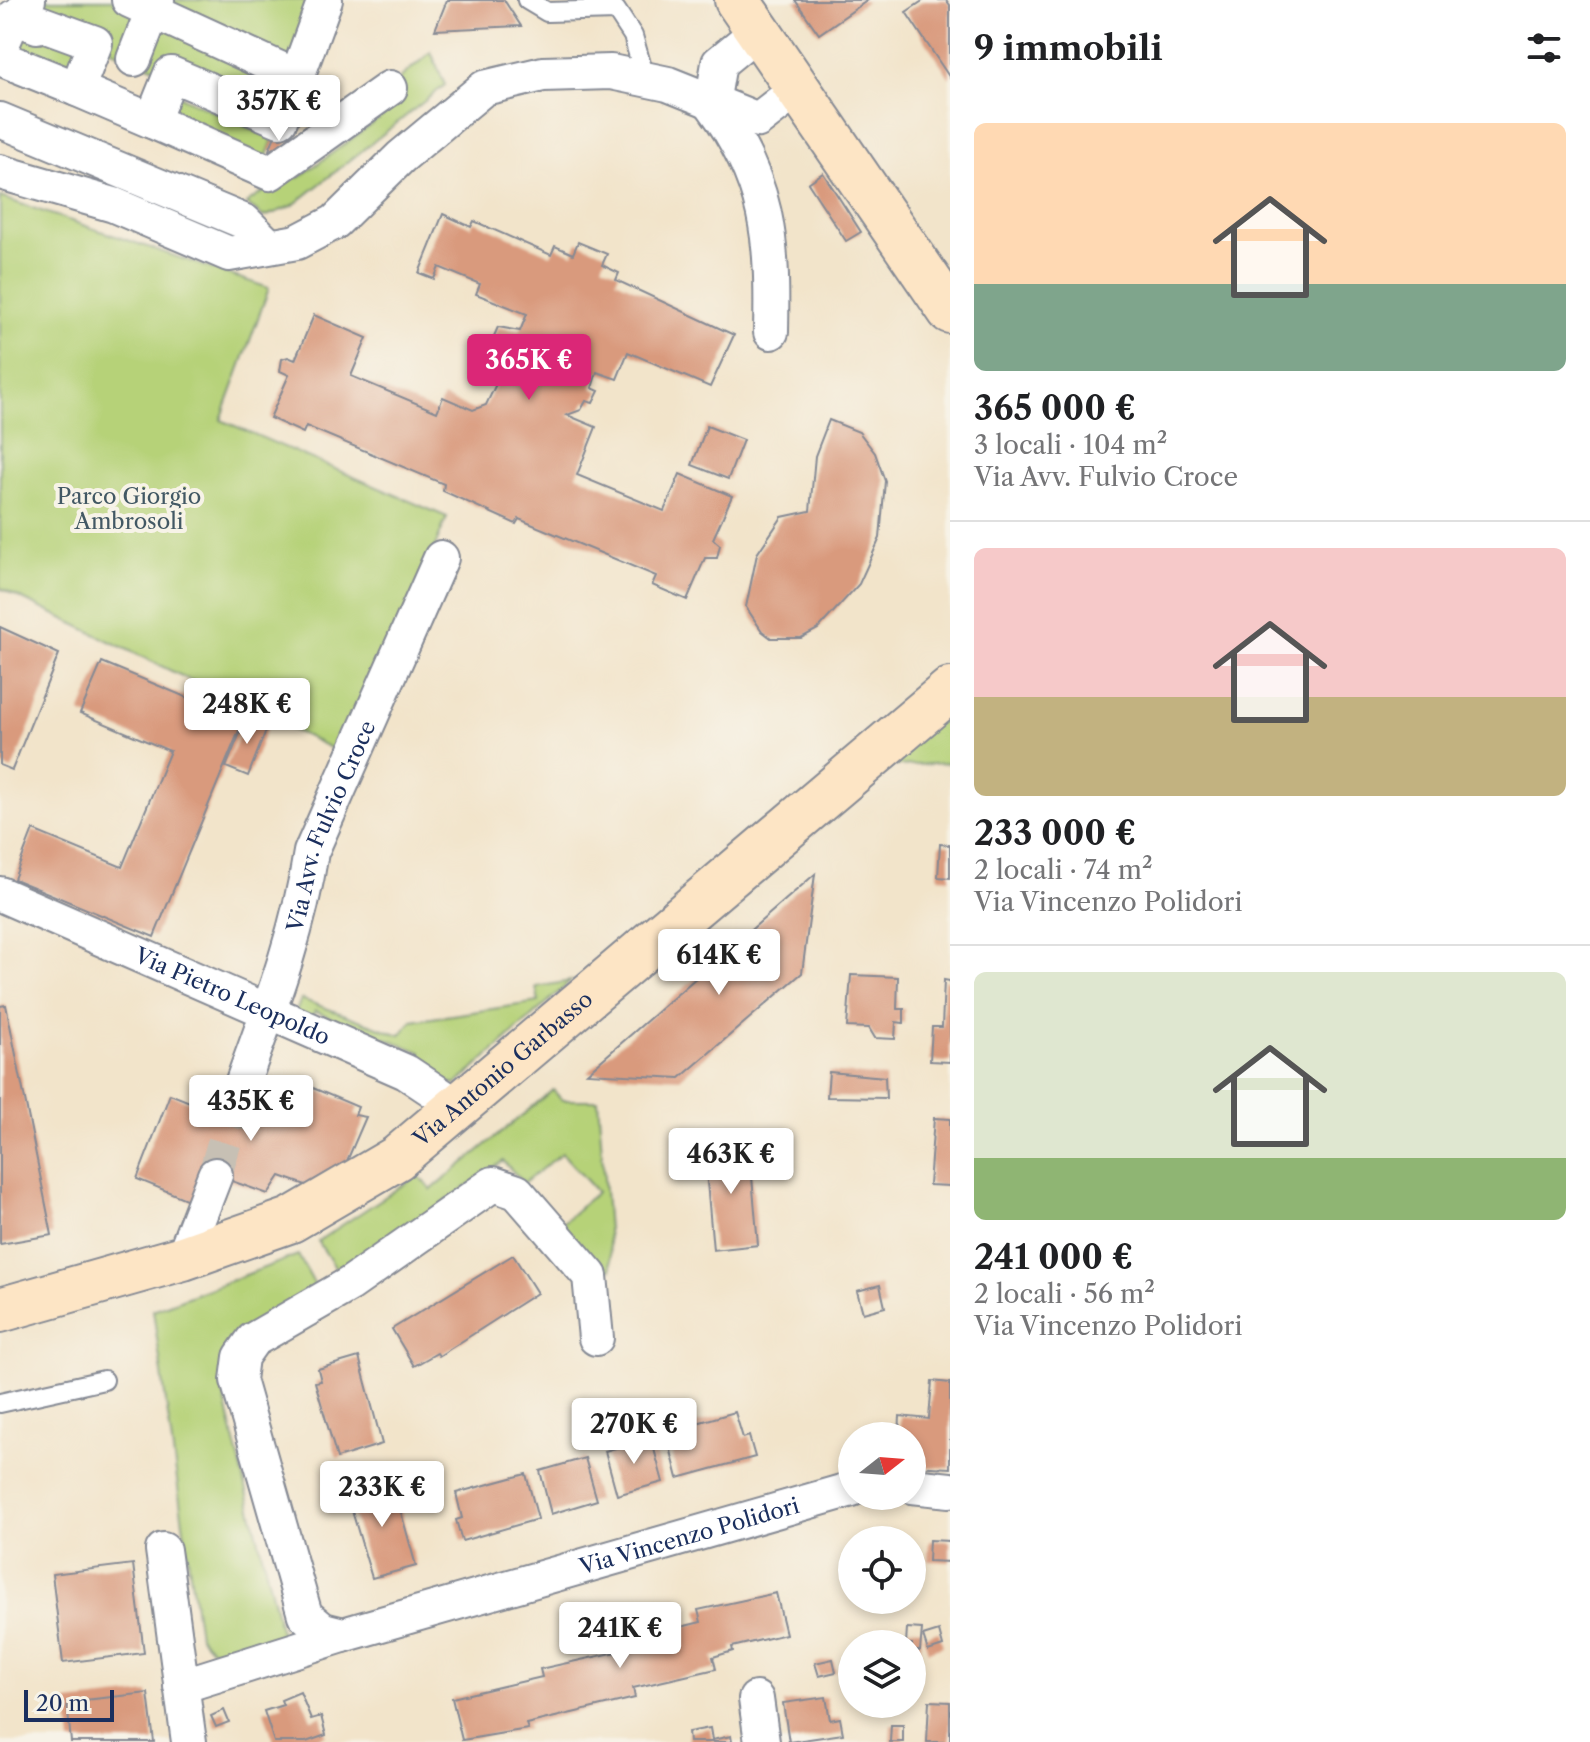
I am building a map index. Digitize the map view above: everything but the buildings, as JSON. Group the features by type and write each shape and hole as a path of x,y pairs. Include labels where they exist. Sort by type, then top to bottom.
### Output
{"street":[{"path":"28,0 21,16 95,43 77,89"},
{"path":"152,121 171,74 280,120 325,0"},
{"path":"134,59 146,4 297,77"},
{"path":"771,332 773,261 764,205 739,141 712,104 719,63 747,16 950,311"},
{"path":"0,49 14,17 93,48"},
{"path":"0,58 270,173 390,88"},
{"path":"0,120 83,176 114,205 229,254 297,242 335,222 401,157 484,88 543,74 611,72 645,78 758,120 798,89"},
{"path":"165,89 273,139 262,169"},
{"path":"0,172 83,176"},
{"name":"Via Avv. Fulvio Croce","path":"237,1098 303,904 311,852 441,558"},
{"name":"Via Antonio Garbasso","path":"0,1310 183,1258 291,1220 397,1158 460,1108 946,694"},
{"name":"Via Pietro Leopoldo","path":"0,894 406,1072 460,1108"},
{"path":"183,1258 215,1175"},
{"path":"343,1635 323,1630 305,1615 238,1380 241,1357 253,1340 350,1284 493,1184 517,1192 590,1276 596,1338"},
{"path":"926,1487 950,1490"},
{"name":"Via Vincenzo Polidori","path":"181,1686 343,1635 838,1493"},
{"path":"163,1550 189,1742"},
{"path":"756,1699 762,1742"}],"lane":[{"path":"527,0 547,12 616,10 633,36 645,78"},
{"path":"0,1403 104,1380"}],"green space":[{"path":"28,0 325,0 280,120 95,43"},
{"path":"14,17 93,48 77,89 0,49"},
{"path":"431,52 445,85 292,206 264,217 246,204 291,172 298,178 402,102 397,96 400,78"},
{"path":"165,89 273,139 262,169 152,121"},
{"name":"Parco Giorgio Ambrosoli","path":"0,197 269,288 221,420 447,517 349,757 0,588"},
{"path":"950,712 950,763 897,766 891,758"},
{"path":"571,981 456,1085 415,1070 421,1052 315,1011 306,1026 293,1019 301,999 400,1035 412,1021 539,1002 536,987"},
{"path":"553,1090 562,1100 598,1100 611,1269 600,1270 561,1224 597,1192 562,1153 524,1183 503,1161 340,1275 318,1241 418,1175 431,1190"},
{"path":"298,1255 316,1287 225,1356 222,1388 282,1637 226,1651 211,1649 199,1636 153,1310"}],"tunnel":[{"path":"215,1175 237,1098"}]}
